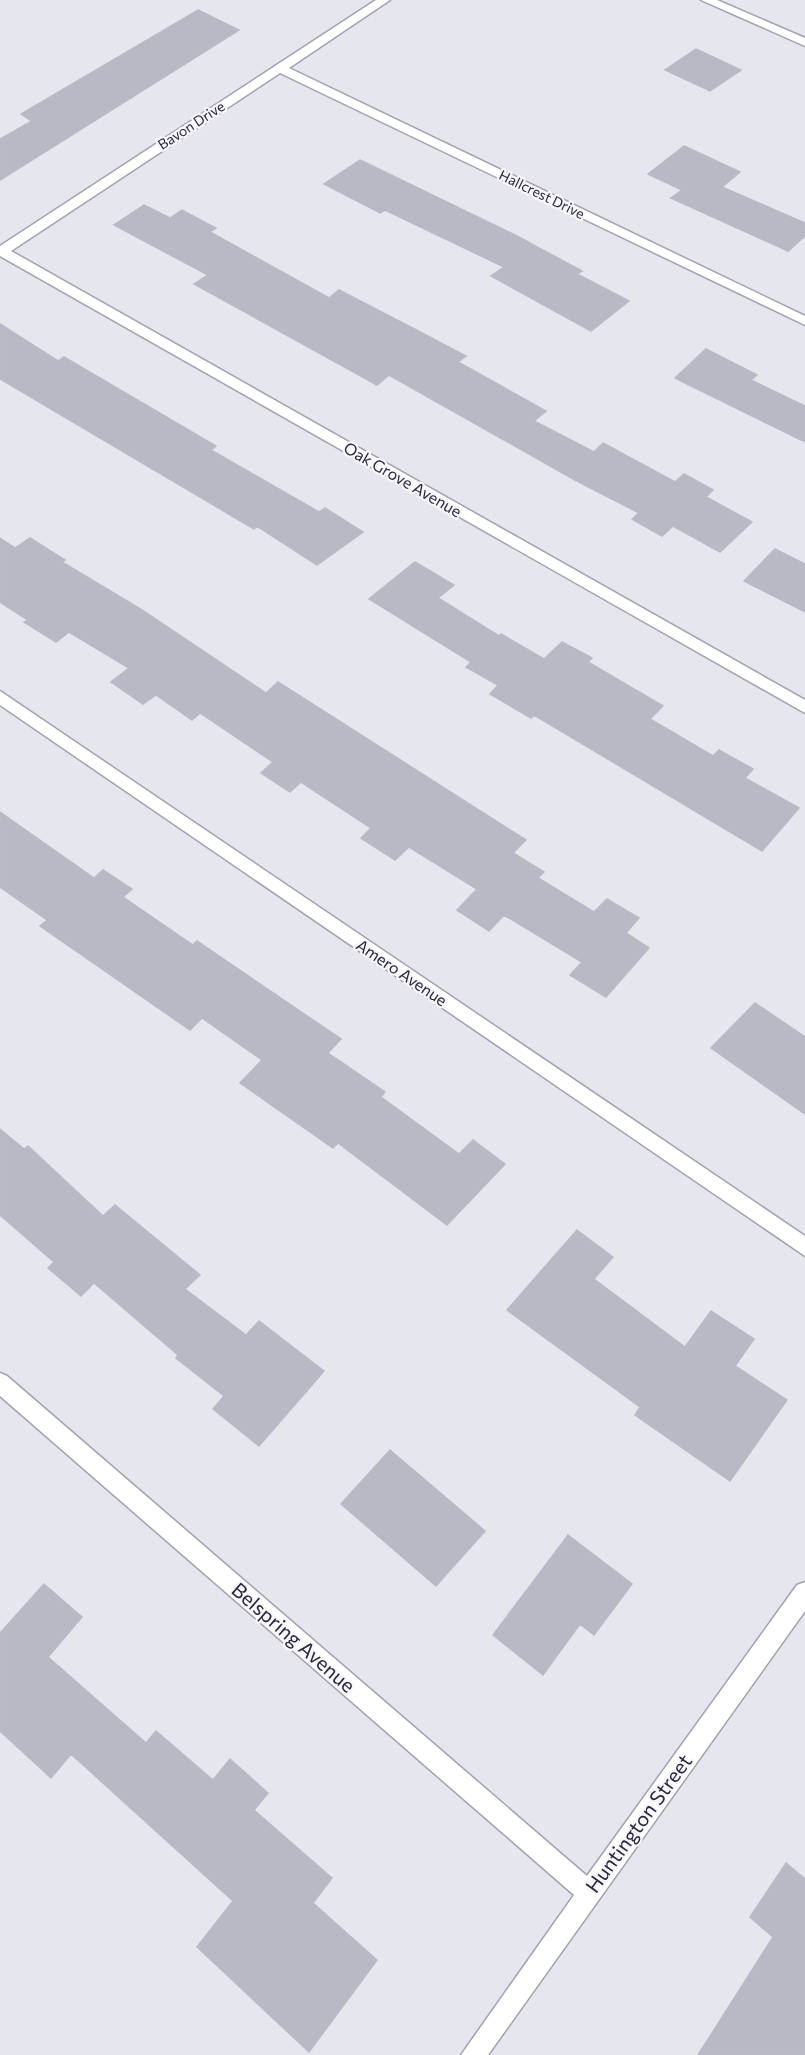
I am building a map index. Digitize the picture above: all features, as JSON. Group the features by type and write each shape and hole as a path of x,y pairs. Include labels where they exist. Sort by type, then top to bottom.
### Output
{"street":[{"name":"Bavon Drive","path":"1,252 384,0"},
{"path":"707,0 805,42"},
{"name":"Hallcrest Drive","path":"279,68 805,321"},
{"name":"Oak Grove Avenue","path":"1,252 805,707"},
{"name":"Amero Avenue","path":"0,697 805,1247"},
{"name":"Belspring Avenue","path":"0,1383 588,1892"},
{"name":"Huntington Street","path":"473,2055 805,1593"}],"building":[{"path":"198,10 239,30 0,180 0,139 32,121 21,114"},
{"path":"696,49 741,70 710,91 665,70"},
{"path":"684,146 740,172 722,187 805,223 805,236 788,251 671,198 682,190 648,174"},
{"path":"360,160 515,235 582,271 577,274 629,301 591,331 491,276 504,267 385,210 380,213 324,184"},
{"path":"144,205 170,218 182,210 216,228 210,232 329,298 339,290 426,335 466,356 458,362 546,411 534,421 594,452 603,443 675,482 684,474 713,490 706,497 752,522 720,552 673,526 662,536 632,519 639,513 575,480 389,375 377,385 194,284 208,275 114,225"},
{"path":"0,324 58,361 64,357 216,446 211,450 319,512 325,508 363,532 317,565 257,526 254,529 0,379"},
{"path":"706,349 757,375 751,380 805,406 805,442 675,378"},
{"path":"0,538 15,548 30,538 65,560 62,562 142,610 266,693 278,682 526,840 513,853 544,872 538,878 594,912 607,899 639,918 626,933 649,948 606,997 570,975 582,962 504,915 489,931 457,910 477,889 409,847 395,860 361,838 371,828 301,782 290,792 261,773 273,762 200,713 192,720 156,695 143,704 111,682 129,668 69,632 56,642 24,622 28,620 0,602"},
{"path":"775,549 805,564 805,612 744,581"},
{"path":"415,562 454,585 438,598 499,636 501,634 544,659 562,642 592,658 588,662 663,706 650,719 713,756 719,750 753,769 745,778 799,808 762,851 534,715 531,718 490,694 498,685 466,667 471,662 369,599"},
{"path":"0,812 94,878 103,870 132,889 123,897 193,945 197,941 341,1039 328,1053 385,1092 381,1097 459,1154 473,1140 505,1164 447,1225 338,1143 333,1148 240,1083 262,1060 202,1018 190,1030 40,926 47,920 0,887"},
{"path":"755,1003 805,1037 805,1114 711,1048"},
{"path":"0,1129 24,1149 28,1146 103,1216 115,1205 200,1275 185,1289 246,1335 259,1321 324,1371 259,1446 213,1409 224,1396 176,1358 178,1355 94,1283 81,1296 48,1268 54,1262 0,1215"},
{"path":"577,1230 613,1257 594,1279 685,1347 711,1311 754,1339 735,1366 787,1400 730,1481 635,1415 640,1407 507,1310"},
{"path":"390,1450 485,1531 436,1586 341,1504"},
{"path":"568,1535 632,1584 594,1635 580,1624 543,1675 493,1635"},
{"path":"44,1584 82,1617 48,1657 146,1743 156,1731 213,1780 230,1759 268,1793 254,1810 332,1878 313,1903 377,1960 309,2052 197,1947 233,1901 71,1754 51,1778 0,1731 0,1633"},
{"path":"786,1863 805,1879 805,2055 698,2055 773,1937 750,1917"}]}
